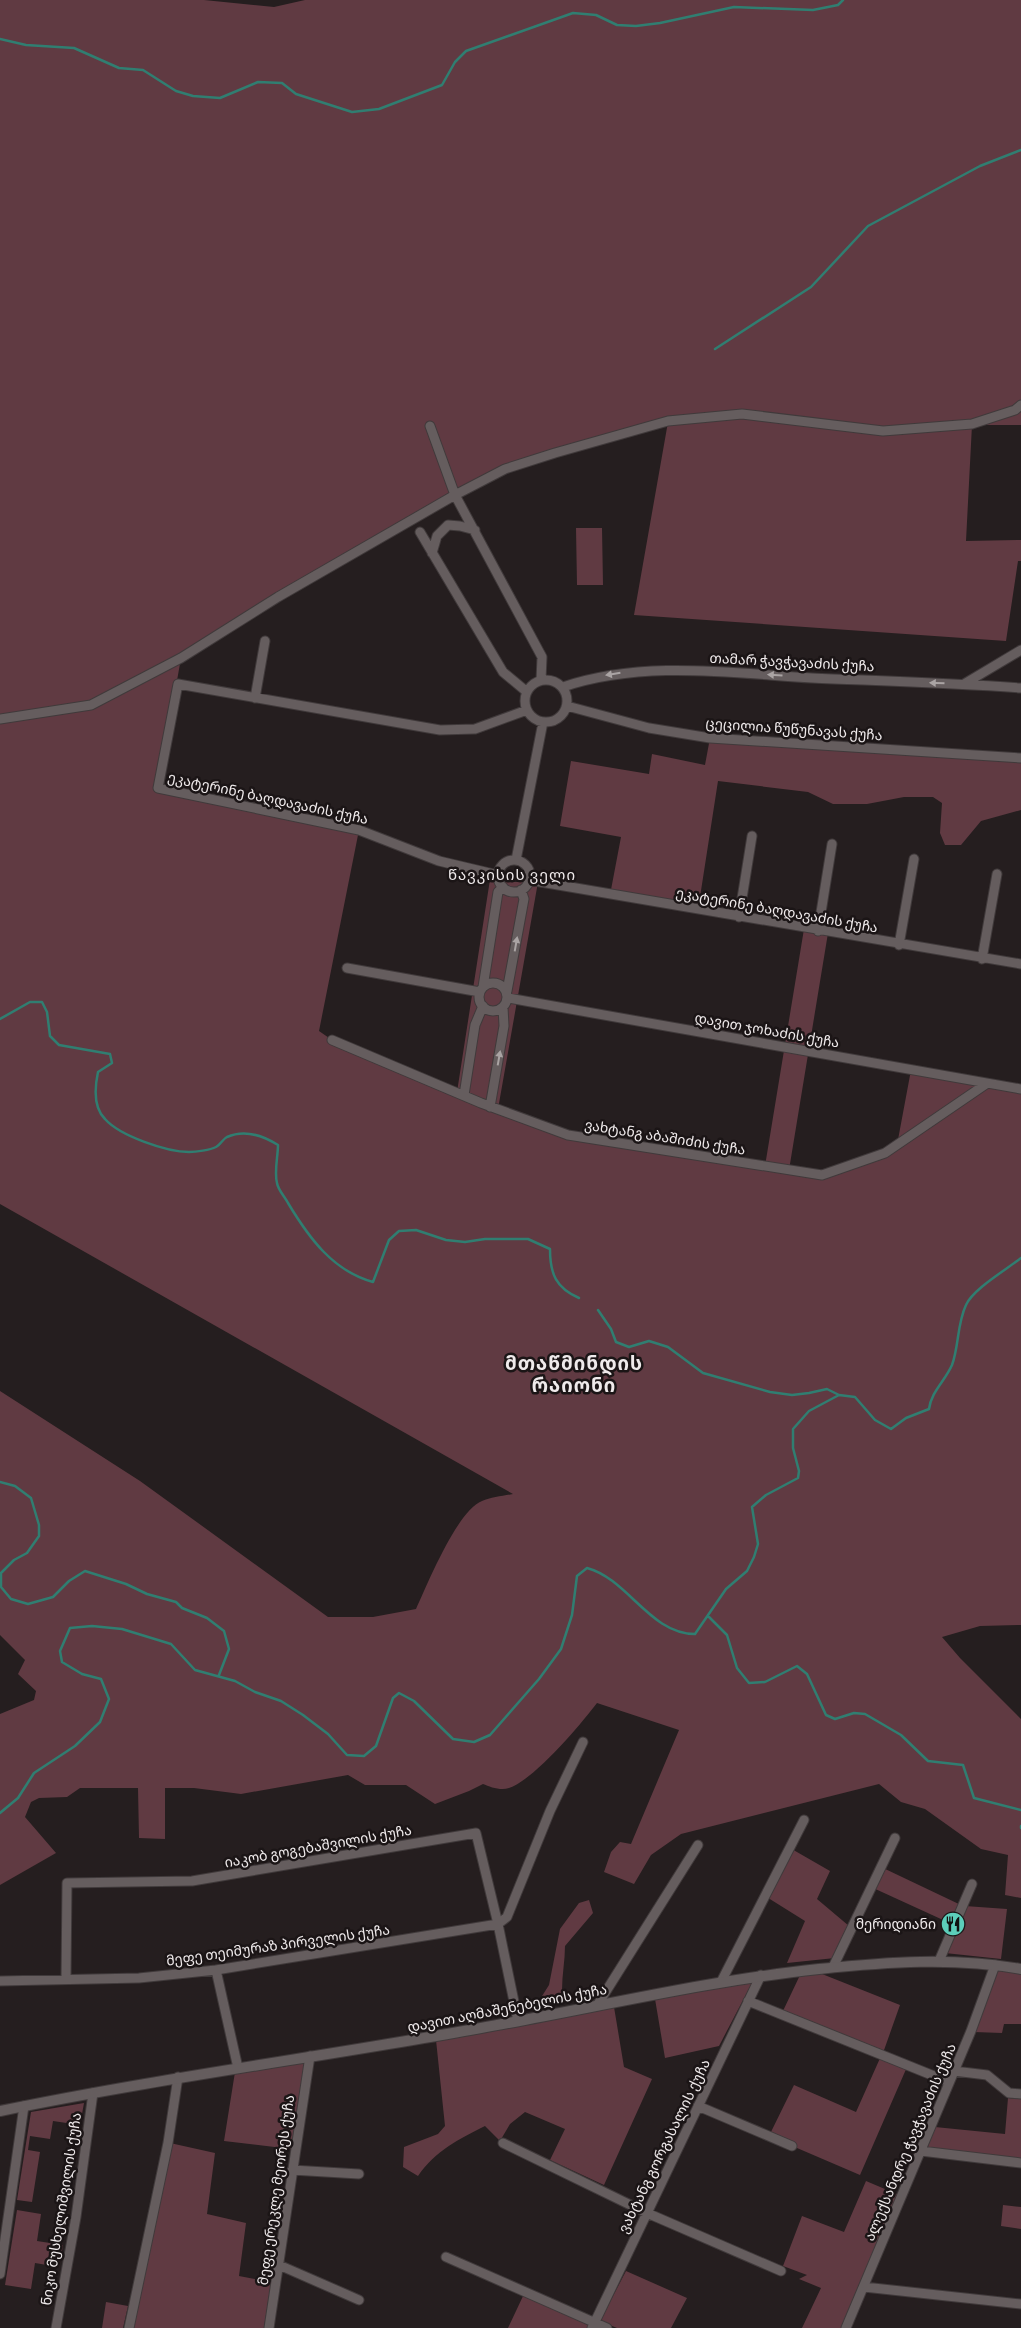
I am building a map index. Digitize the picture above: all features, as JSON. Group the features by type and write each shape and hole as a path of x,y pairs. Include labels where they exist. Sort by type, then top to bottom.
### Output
{"street":[{"path":"0,719 91,705 181,658 278,597 505,468 668,421 742,414 883,431 972,424 1015,410 1021,406"},
{"path":"430,426 455,495 542,657 541,680"},
{"path":"432,553 437,536 448,526 460,526 475,530"},
{"path":"420,532 503,672 526,692"},
{"path":"255,698 265,641"},
{"path":"964,684 1021,650"},
{"name":"თამარ ჭავჭავაძის ქუჩა","path":"563,687 586,679 619,673 693,671 1021,688"},
{"path":"541,680 557,682 563,687 567,693 567,706 558,719 543,722 531,716 525,701 526,692 530,686 541,680"},
{"name":"ეკატერინე ბაღდავაძის ქუჩა","path":"498,874 439,861 359,830 158,788 178,684 440,730 474,729 527,710"},
{"name":"ცეცილია წუწუნავას ქუჩა","path":"567,706 649,728 710,738 1021,758"},
{"path":"516,860 543,722"},
{"path":"739,917 752,836"},
{"path":"818,931 832,844"},
{"path":"900,945 914,859"},
{"path":"516,860 526,865 529,870 529,880 521,890 510,891 503,887 498,874 507,861 516,860"},
{"path":"982,958 997,874"},
{"name":"ეკატერინე ბაღდავაძის ქუჩა","path":"529,880 818,931 1021,964"},
{"path":"503,887 498,892 479,999 483,1006 492,1011 503,1008"},
{"path":"490,1106 504,1026 503,1008 524,899 521,890"},
{"path":"347,968 481,989 494,982 500,984 507,995"},
{"name":"დავით ჯოხაძის ქუჩა","path":"507,995 986,1084 1021,1088"},
{"path":"464,1095 475,1025 483,1006"},
{"name":"ვახტანგ აბაშიძის ქუჩა","path":"332,1040 490,1106 568,1135 822,1175 885,1153 986,1084"},
{"path":"498,1924 507,1917 550,1811 583,1742"},
{"path":"721,1982 804,1820"},
{"name":"იაკობ გოგებაშვილის ქუჩა","path":"66,1979 67,1884 192,1881 476,1833 498,1924 518,2022"},
{"path":"833,1967 895,1838"},
{"path":"598,2004 698,1845"},
{"path":"939,1961 972,1884"},
{"name":"მეფე თეიმურაზ პირველის ქუჩა","path":"0,1981 139,1978 216,1970 498,1924"},
{"name":"დავით აღმაშენებელის ქუჩა","path":"0,2111 178,2077 518,2022 598,2004 761,1975 892,1962 939,1961 995,1965 1021,1970"},
{"name":"ალექსანდრე ჭავჭავაძის ქუჩა","path":"846,2328 954,2071 995,1965"},
{"path":"216,1970 238,2068"},
{"name":"ვახტანგ გორგასალის ქუჩა","path":"593,2325 761,1975"},
{"path":"748,2001 949,2082"},
{"name":"მეფე ერეკლე მეორეს ქუჩა","path":"269,2328 310,2056"},
{"path":"954,2071 987,2075 1009,2093 1021,2094"},
{"path":"129,2328 168,2143 178,2077"},
{"name":"ნიკო მუსხელიშვილის ქუჩა","path":"56,2328 76,2217 93,2093"},
{"path":"0,2274 24,2106"},
{"path":"698,2106 792,2146"},
{"path":"503,2143 647,2213 781,2271"},
{"path":"921,2151 1021,2163"},
{"path":"292,2170 359,2174"},
{"path":"446,2257 593,2325 607,2328"},
{"path":"279,2265 359,2300"},
{"path":"864,2287 1021,2304"}],"shaded area":[{"path":"0,0 204,0 274,7 305,0 1021,0 1021,425 972,425 966,541 1021,540 1021,561 1018,561 1006,641 634,615 668,422 505,469 181,658 158,788 359,830 319,1031 332,1040 457,1092 491,873 500,882 538,882 498,1109 568,1135 765,1166 804,929 828,933 789,1170 822,1175 897,1145 911,1070 1021,1089 1021,1625 980,1626 942,1637 960,1658 1021,1719 1021,1898 1005,1895 1008,1855 981,1849 925,1809 901,1802 879,1784 681,1834 651,1855 634,1884 604,1872 611,1852 620,1842 631,1844 679,1730 597,1703 544,1763 519,1783 503,1789 483,1784 435,1804 406,1785 365,1785 348,1775 241,1794 194,1788 165,1788 165,1839 139,1838 138,1788 80,1788 67,1797 39,1798 31,1802 25,1817 56,1853 0,1885 0,1714 34,1700 36,1691 18,1674 25,1660 0,1635 0,1391 140,1481 328,1617 373,1617 416,1609 444,1549 472,1507 482,1501 513,1494 0,1204"},
{"path":"576,528 602,528 603,585 577,585"},
{"path":"710,738 1021,758 1021,810 981,821 961,845 945,845 940,833 942,803 933,797 904,797 867,804 833,804 808,792 718,781 698,910 610,895 621,837 560,826 571,761 649,774 652,754 705,765"},
{"path":"790,1848 830,1871 817,1899 849,1926 835,1958 787,1963 805,1921 765,1896"},
{"path":"881,1867 963,1906 954,1925 871,1887"},
{"path":"589,1900 593,1913 565,1946 563,2002 537,2004 549,1985 560,1929 579,1903"},
{"path":"965,1906 1007,1909 1001,1959 945,1953"},
{"path":"997,1968 1021,1974 1021,2024 1004,2024 1002,2033 974,2032"},
{"path":"817,1972 900,2005 883,2053 782,2013 801,1973"},
{"path":"753,1981 719,2046 665,2058 655,1999"},
{"path":"614,2007 624,2067 652,2079 604,2185 550,2160 565,2129 525,2112 510,2124 500,2141 485,2126 440,2152 418,2176 403,2167 404,2147 438,2134 445,2126 436,2040"},
{"path":"881,2056 907,2067 860,2175 769,2136 794,2085 856,2112"},
{"path":"305,2061 291,2149 224,2141 235,2072"},
{"path":"1008,2098 1021,2099 1021,2161 927,2149 935,2127 1005,2134"},
{"path":"84,2103 80,2125 53,2121 50,2139 30,2136 28,2150 40,2152 32,2202 17,2200 31,2112"},
{"path":"170,2143 215,2153 207,2214 246,2223 239,2276 271,2282 264,2328 132,2328"},
{"path":"866,2181 899,2195 844,2328 802,2328 821,2288 799,2279 807,2275 783,2266 802,2216 844,2232"},
{"path":"1003,2205 1021,2207 1021,2229 1001,2226"},
{"path":"17,2210 41,2214 37,2241 63,2245 59,2267 35,2263 31,2289 5,2285"},
{"path":"626,2271 687,2298 671,2328 617,2328 600,2321"},
{"path":"524,2294 590,2324 588,2328 508,2328"},
{"path":"106,2302 128,2306 123,2328 102,2328"}],"waterway":[{"path":"0,39 26,45 74,48 119,68 143,70 176,91 193,96 220,98 258,82 282,83 296,94 352,112 379,109 442,85 455,62 466,51 573,13 596,15 617,25 636,26 660,23 734,7 813,10 838,5 843,0"},
{"path":"715,349 811,287 868,226 980,166 1021,150"},
{"path":"0,1019 30,1002 42,1002 47,1012 50,1036 59,1045 110,1054 112,1063 98,1072 96,1084 98,1109 112,1125 132,1137 157,1146 189,1152 213,1148 227,1137 240,1133 260,1136 278,1145 276,1179 280,1191 323,1252 346,1270 359,1277 373,1282 389,1240 399,1231 416,1230 446,1240 465,1242 485,1239 528,1239 550,1249 551,1266 556,1279 565,1290 579,1298"},
{"path":"0,1813 18,1798 34,1773 75,1746 100,1722 109,1699 101,1679 82,1674 62,1662 60,1651 70,1628 92,1626 122,1629 171,1644 195,1670 235,1681 255,1692 281,1701 328,1734 347,1755 364,1756 376,1746 393,1698 399,1693 414,1701 453,1739 474,1742 490,1735 539,1679 561,1649 572,1615 577,1576 587,1568 602,1574 615,1583 665,1625 679,1632 695,1634 726,1589 747,1571 754,1557 758,1544 752,1507 766,1495 798,1478 799,1471 793,1448 793,1429 809,1411 839,1395 855,1397 875,1420 891,1429 906,1418 929,1409 932,1397 952,1365 966,1305 983,1286 1021,1258"},
{"path":"598,1310 611,1329 616,1342 629,1347 649,1341 668,1347 703,1373 770,1392 792,1395 827,1389 839,1395"},
{"path":"0,1482 15,1486 31,1498 39,1525 39,1536 27,1553 14,1560 1,1573 1,1587 11,1599 28,1604 53,1597 69,1581 85,1571 126,1584 147,1594 176,1602 182,1608 207,1618 224,1631 229,1649 219,1675"},
{"path":"709,1617 727,1635 737,1668 749,1683 765,1682 797,1666 807,1674 826,1715 835,1719 854,1713 865,1714 901,1735 928,1761 963,1765 974,1798 1021,1810"}],"place":[{"name":"მერიდიანი","path":"953,1924"}],"district":[{"name":"წავკისის ველი","path":"512,875"},
{"name":"მთაწმინდის რაიონი","path":"574,1374"}]}
